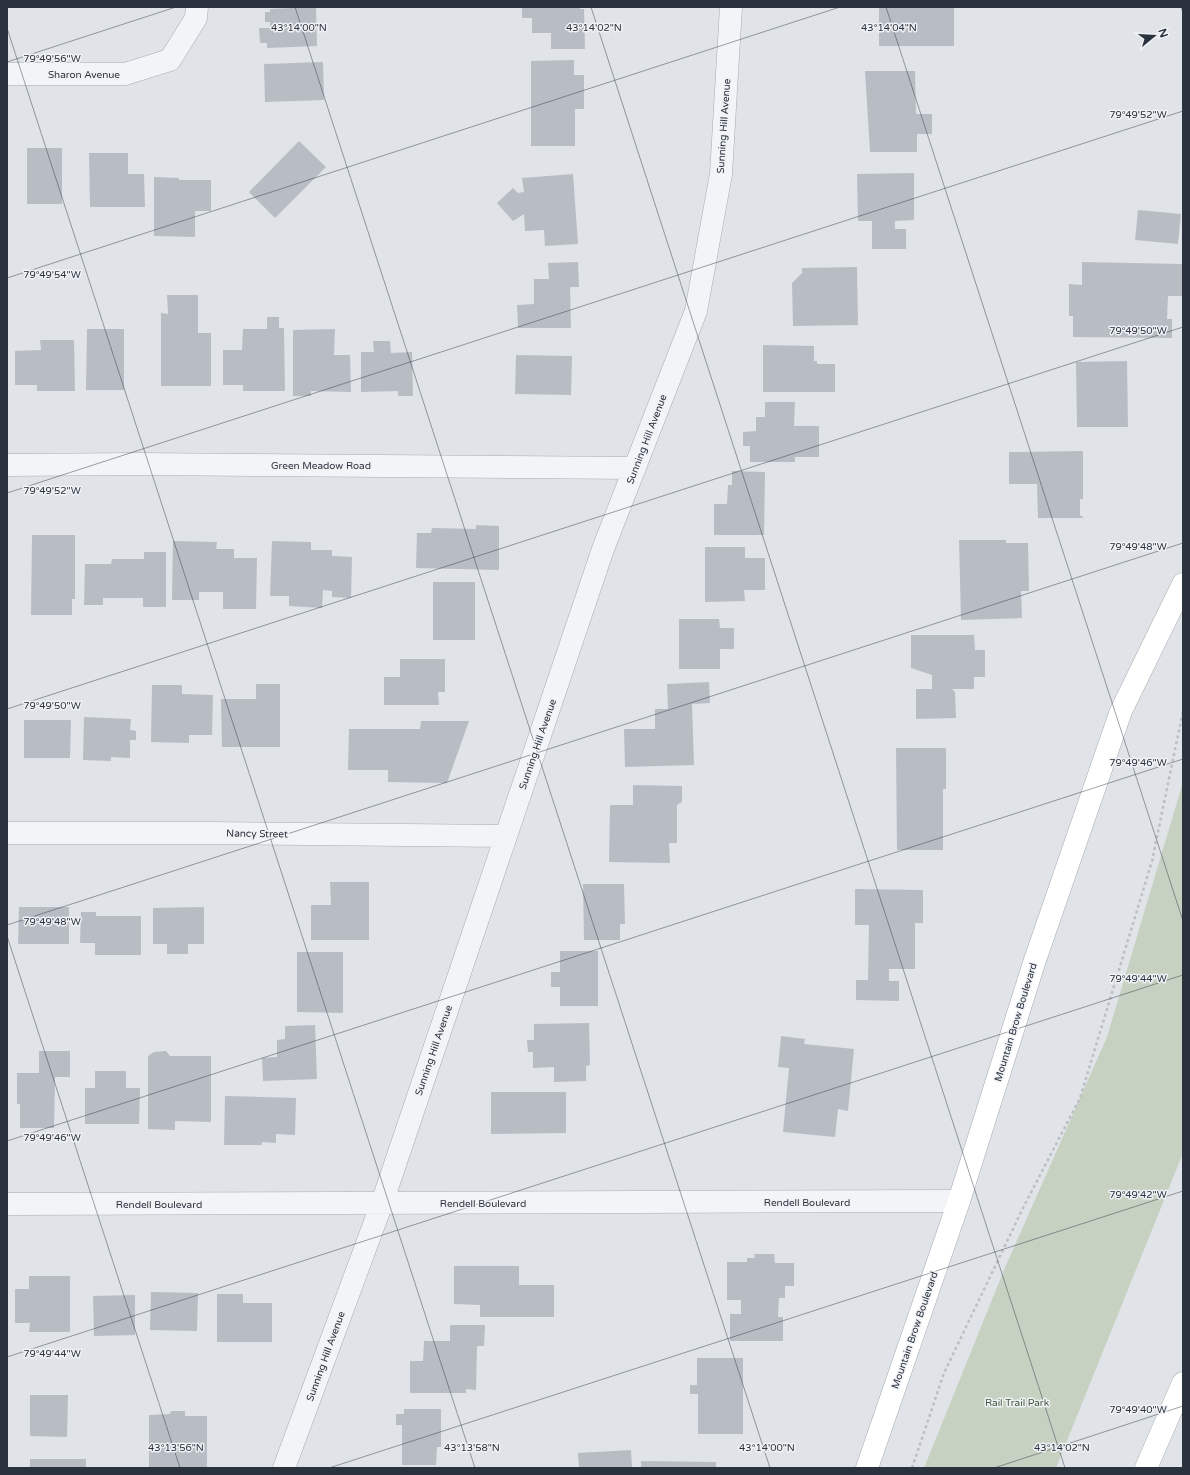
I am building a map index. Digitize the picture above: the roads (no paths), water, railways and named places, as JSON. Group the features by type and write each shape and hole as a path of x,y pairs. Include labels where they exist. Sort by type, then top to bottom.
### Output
{"main road":[{"name":"Mountain Brow Boulevard","path":"867,1468 959,1202 1034,963 1121,711 1183,584"},
{"path":"1146,1468 1183,1383"}],"street":[{"name":"Sharon Avenue","path":"7,74 125,74 170,60 196,18 196,7"},
{"name":"Sunning Hill Avenue","path":"284,1468 382,1203 401,1143 603,549 696,310 721,174 731,7"},
{"name":"Green Meadow Road","path":"7,465 146,464 635,468"},
{"name":"Nancy Street","path":"7,833 210,832 506,836"},
{"name":"Rendell Boulevard","path":"7,1204 959,1202"}],"park label":[{"name":"Rail Trail Park","path":"1017,1402"}]}
